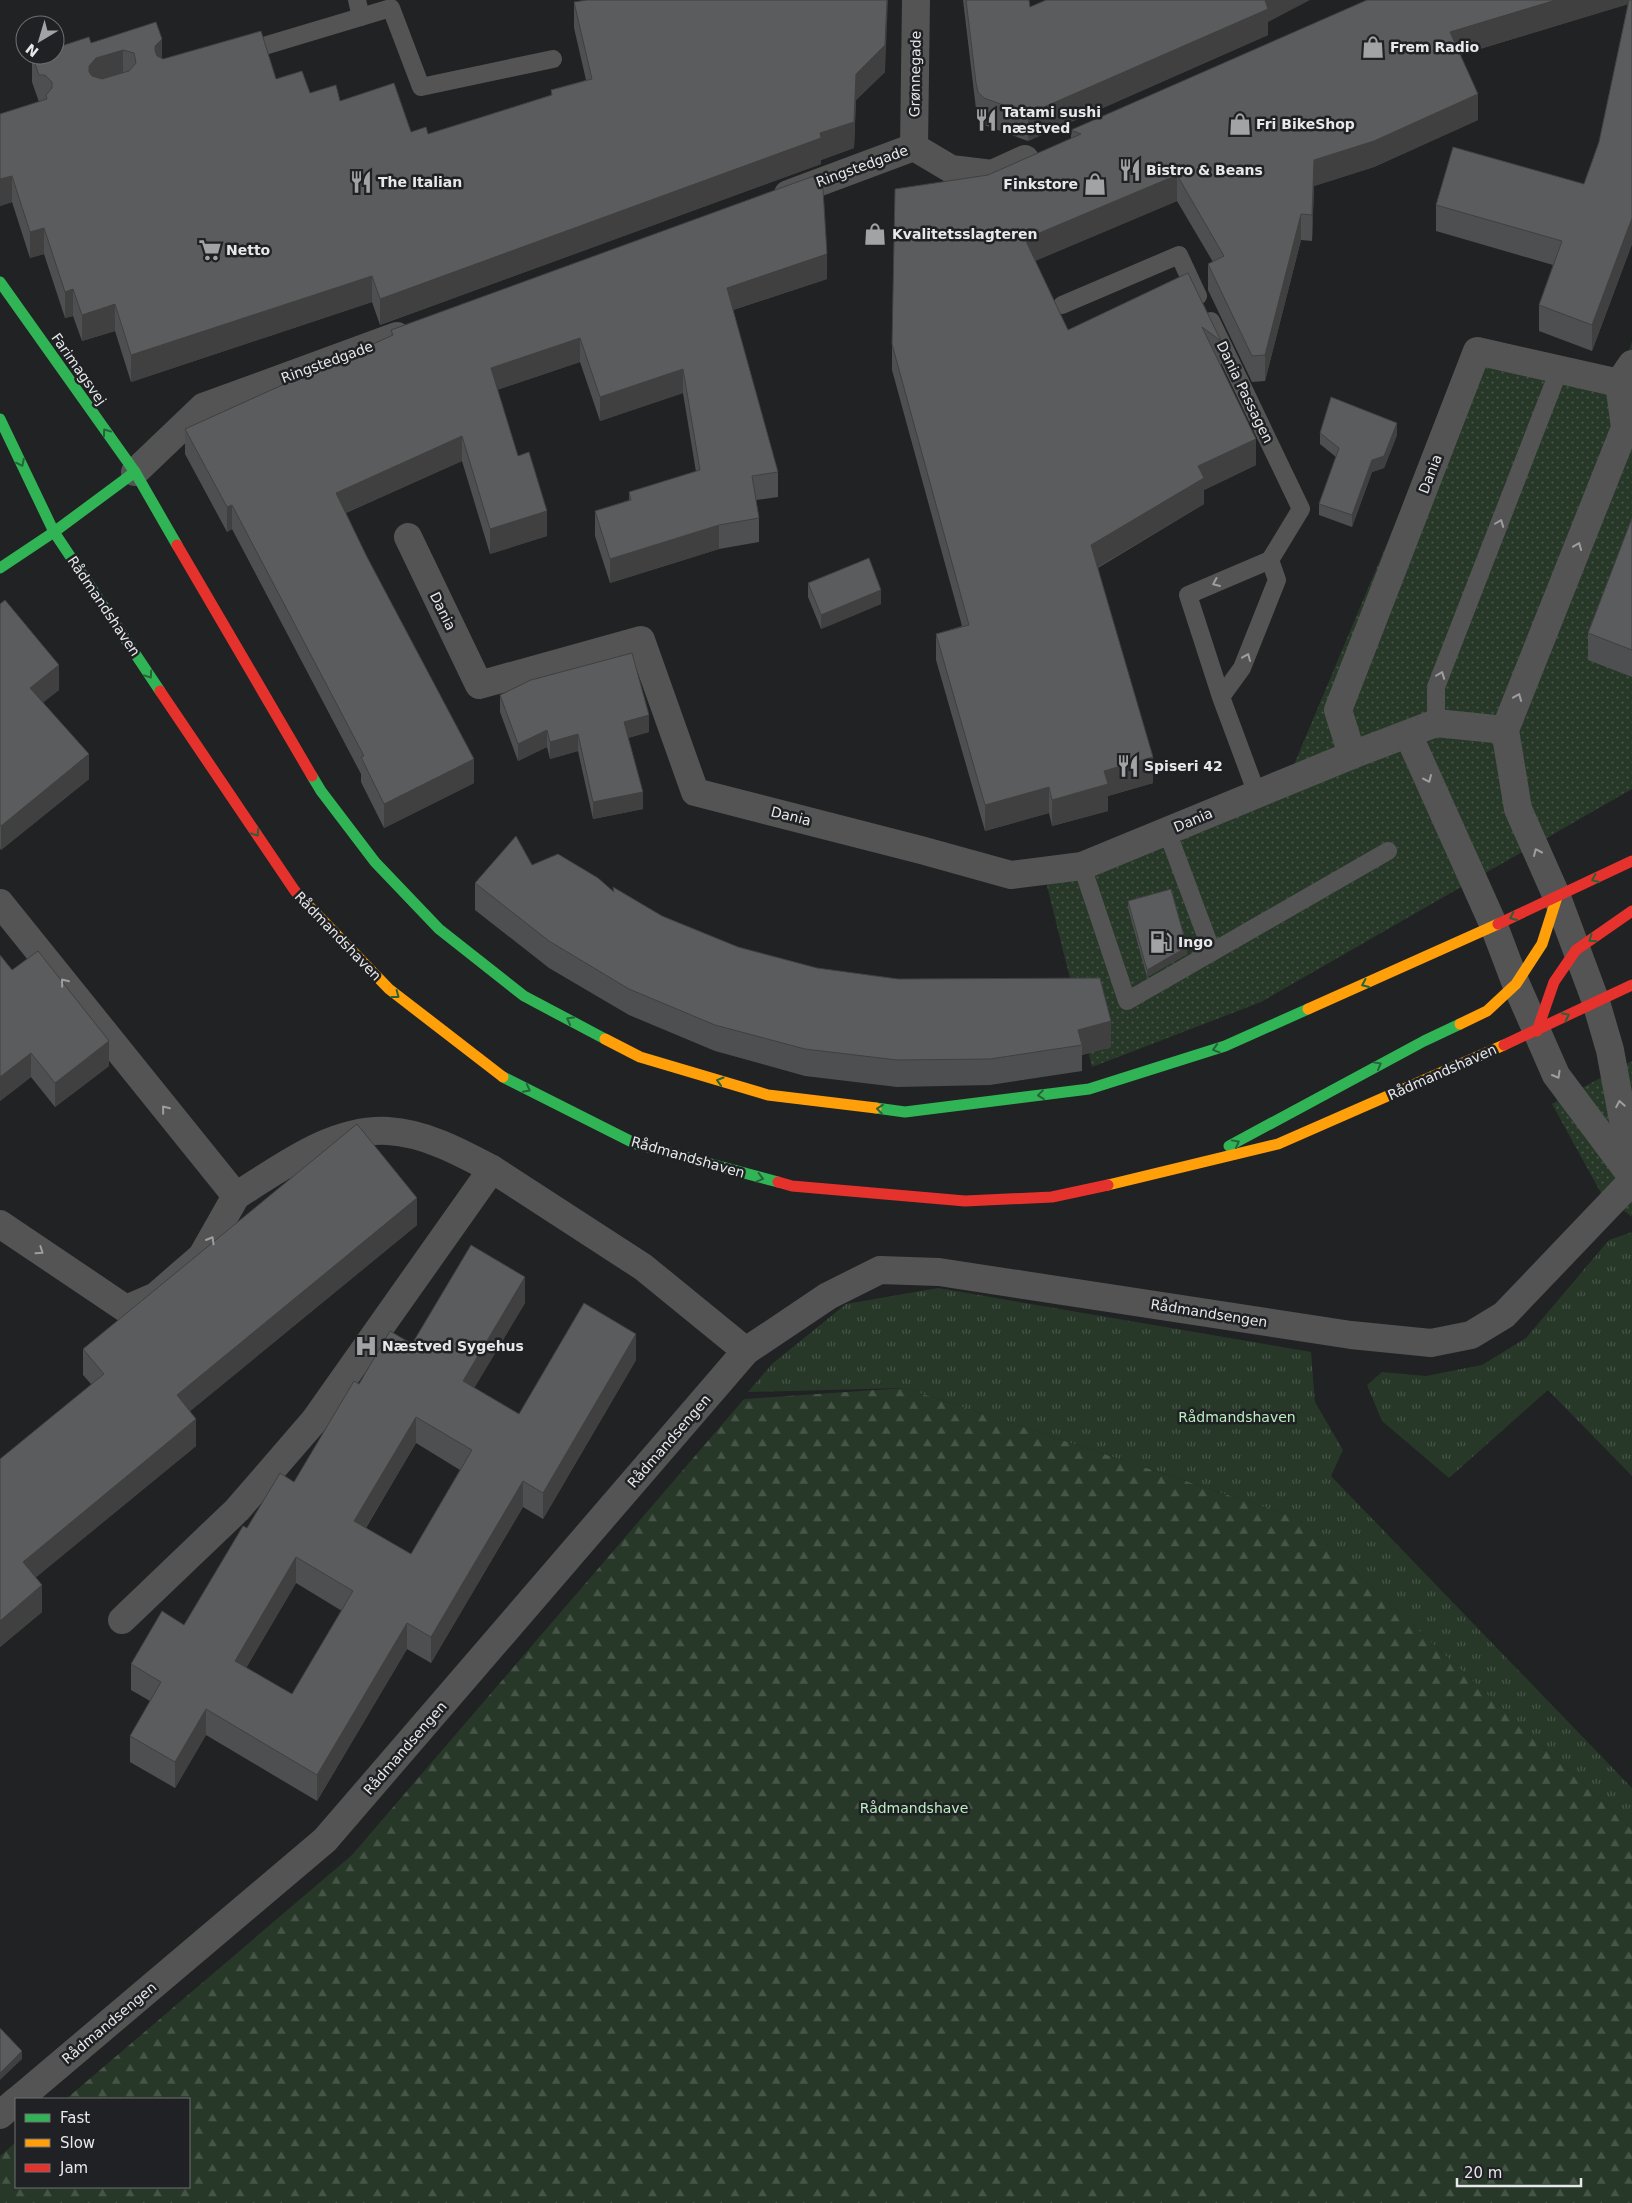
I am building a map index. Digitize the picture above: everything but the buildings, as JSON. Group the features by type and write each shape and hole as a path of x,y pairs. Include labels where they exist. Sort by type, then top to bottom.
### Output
{"main road":[{"name":"Farimagsvej","path":"0,282 134,472"},
{"path":"0,419 54,532"},
{"name":"Ringstedgade","path":"0,568 54,532 134,472"},
{"path":"134,472 321,791 375,862 439,929 524,996 640,1057 768,1095 905,1112 1089,1089 1225,1046 1494,926 1632,861"},
{"name":"Rådmandshaven","path":"54,532 295,891 389,989 504,1078 636,1144 792,1186 965,1201 1052,1197 1193,1166 1278,1144 1537,1031 1632,985"},
{"path":"1193,1166 1424,1041 1487,1011 1516,984 1542,944 1557,896"},
{"path":"1537,1031 1554,982 1576,950 1632,911"}],"street":[{"name":"Grønnegade","path":"914,148 916,0"},
{"name":"Ringstedgade","path":"764,202 914,148 950,169 992,174 1046,150"},
{"name":"Ringstedgade","path":"134,472 203,407 418,329"},
{"name":"Dania","path":"1352,755 1338,710 1477,351 1559,370 1625,373"},
{"path":"1625,373 1625,428 1505,730 1518,809 1557,896 1596,1002 1610,1050 1632,1169"},
{"name":"Dania","path":"408,537 480,685 640,640 695,792 1011,875 1082,866 1352,755 1436,723 1505,730"},
{"path":"1408,734 1494,926 1516,984 1556,1075 1632,1177"},
{"path":"0,903 236,1196"},
{"path":"0,1224 126,1309 156,1296 202,1256 236,1196 323,1145 349,1136 368,1132 389,1131 422,1138 453,1148 492,1169 643,1267 746,1351"},
{"path":"122,1620 237,1510 314,1421 492,1169"},
{"name":"Rådmandsengen","path":"19,2098 325,1840 746,1351 828,1296 880,1270 939,1272 1351,1335 1431,1343 1471,1335 1504,1315 1632,1182"},
{"name":"Rådmandsengen","path":"0,2115 15,2102"}],"lane":[{"path":"230,56 359,8 391,8 421,87 553,59"},
{"name":"Dania Passagen","path":"1062,305 1179,255 1301,509 1270,560"},
{"path":"1436,723 1436,687 1559,370"},
{"path":"1221,697 1242,668 1277,580 1270,560 1188,595 1221,697 1257,794"},
{"path":"1167,831 1212,952"},
{"path":"1082,866 1127,1001 1388,851"}],"green space":[{"path":"1632,342 1632,789 1261,1002 1092,1067 1045,878 1288,779 1400,512 1463,349 1615,390"},
{"path":"1632,1061 1632,1217 1601,1193 1552,1104"},
{"path":"1632,1232 1632,1476 1548,1390 1449,1478 1382,1421 1367,1385 1382,1372 1426,1376 1482,1365 1526,1338 1609,1240"},
{"name":"Rådmandshaven","path":"938,1288 1311,1352 1315,1402 1343,1450 1331,1476 1632,1788 1632,1829 1298,1518 905,1388 748,1392 772,1364 846,1304"},
{"name":"Rådmandshave","path":"905,1388 1298,1518 1632,1829 1632,2203 0,2203 0,2156 15,2143 15,2188 190,2188 190,2098 67,2098 352,1855 744,1399"}],"traffic: fast":[{"path":"0,282 135,472 177,545"},
{"path":"0,419 54,532 160,691"},
{"path":"0,568 54,532 135,472"},
{"path":"312,776 321,791 375,862 439,929 524,996 605,1039"},
{"path":"876,1108 905,1112 1089,1089 1225,1046 1308,1009"},
{"path":"1229,1146 1424,1041 1460,1024"},
{"path":"503,1077 636,1144 778,1182"}],"traffic: slow":[{"path":"1460,1024 1487,1011 1516,984 1542,944 1557,897"},
{"path":"306,903 389,989 503,1077"},
{"path":"1308,1009 1498,924"},
{"path":"605,1039 640,1057 768,1095 876,1108"},
{"path":"1108,1185 1278,1144 1504,1045"}],"traffic: jam":[{"path":"177,545 312,776"},
{"path":"160,691 295,891 306,903"},
{"path":"1498,924 1632,861"},
{"path":"1537,1031 1554,982 1576,950 1632,911"},
{"path":"1504,1045 1632,985"},
{"path":"778,1182 792,1186 965,1201 1052,1197 1108,1185"}],"place":[{"name":"Frem Radio","path":"1373,47"},
{"name":"Tatami sushi næstved","path":"986,120"},
{"name":"Fri BikeShop","path":"1240,124"},
{"name":"Bistro & Beans","path":"1130,170"},
{"name":"The Italian","path":"361,182"},
{"name":"Finkstore","path":"1095,184"},
{"name":"Kvalitetsslagteren","path":"875,234"},
{"name":"Netto","path":"210,250"},
{"name":"Spiseri 42","path":"1128,766"},
{"name":"Ingo","path":"1161,942"},
{"name":"Næstved Sygehus","path":"366,1346"}]}
